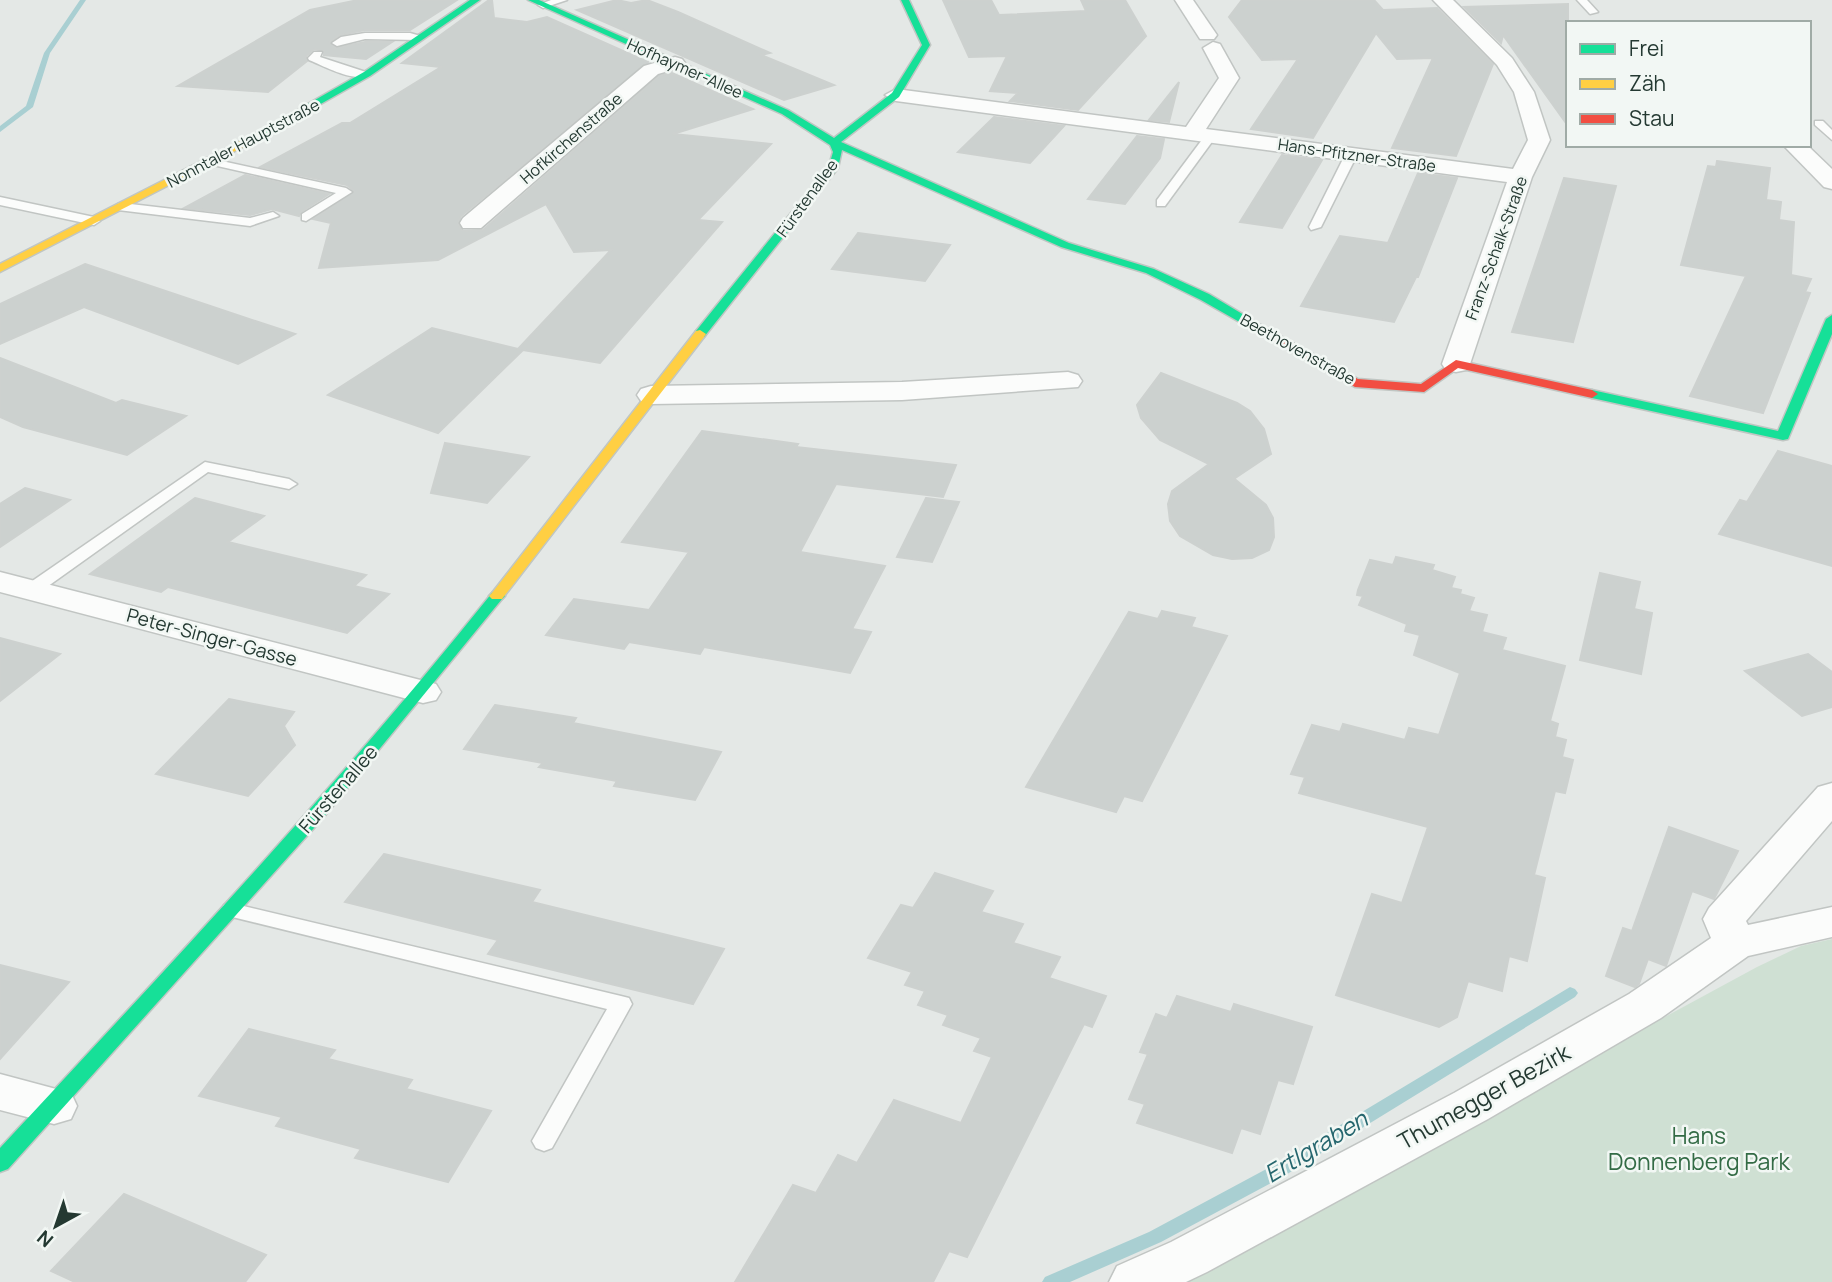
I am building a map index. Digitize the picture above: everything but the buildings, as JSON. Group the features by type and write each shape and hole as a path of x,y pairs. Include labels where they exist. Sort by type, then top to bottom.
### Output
{"street":[{"name":"Nonntaler Hauptstraße","path":"0,269 306,111 367,74 476,0"},
{"name":"Fürstenallee","path":"0,1163 231,910 423,692 651,396 834,166 838,152 834,143 896,95 926,45 905,0"},
{"path":"1184,0 1229,78 1202,134"},
{"name":"Franz-Schalk-Straße","path":"1442,0 1505,61 1549,140 1520,177 1456,364"},
{"name":"Hofhaymer-Allee","path":"537,2 785,112 834,143"},
{"name":"Hofkirchenstraße","path":"472,223 651,70 675,63"},
{"name":"Hans-Pfitzner-Straße","path":"896,95 1520,177"},
{"path":"1814,132 1832,140"},
{"name":"Beethovenstraße","path":"834,143 1065,246 1150,271 1205,297 1355,383 1424,388 1456,364"},
{"path":"1796,147 1832,182"},
{"path":"1456,364 1783,436 1810,377 1832,319"},
{"path":"651,396 902,391 1068,382"},
{"name":"Peter-Singer-Gasse","path":"15,586 423,692"},
{"path":"1735,943 1724,919 1832,796"},
{"name":"Thumegger Bezirk","path":"1135,1282 1189,1257 1471,1106 1645,1006 1735,943 1832,922"},
{"path":"0,1091 54,1105"}],"lane":[{"path":"537,2 562,0"},
{"path":"1583,0 1593,12"},
{"path":"337,43 344,39 391,34 419,37"},
{"path":"358,45 370,37"},
{"path":"318,54 313,58 345,71 367,74"},
{"path":"327,64 339,56"},
{"path":"1161,203 1202,134"},
{"path":"1315,227 1352,153"},
{"path":"208,161 346,192 306,217"},
{"path":"0,201 94,221"},
{"path":"122,207 250,222 272,216"},
{"path":"15,586 205,467 289,484"},
{"path":"231,910 621,1004 544,1141"}],"green space":[{"name":"Hans Donnenberg Park","path":"1832,939 1832,1282 1161,1282 1388,1167 1757,967 1801,946"}],"waterway":[{"path":"0,130 29,107 47,53 83,0"},
{"name":"Ertlgraben","path":"1051,1282 1155,1237 1278,1171 1570,993"}],"traffic: fast":[{"path":"262,133 367,74 476,0"},
{"path":"532,0 785,112 834,143 1065,245 1150,271 1205,297 1275,337"},
{"path":"834,143 896,95 926,45 905,0"},
{"path":"700,334 834,166 838,152 834,143"},
{"path":"1592,394 1783,436 1832,319"},
{"path":"0,1163 317,814 379,743 497,596"}],"traffic: slow":[{"path":"0,269 262,133"},
{"path":"497,596 700,334"}],"traffic: jam":[{"path":"1275,337 1355,383 1424,388 1456,364 1592,394"}]}
